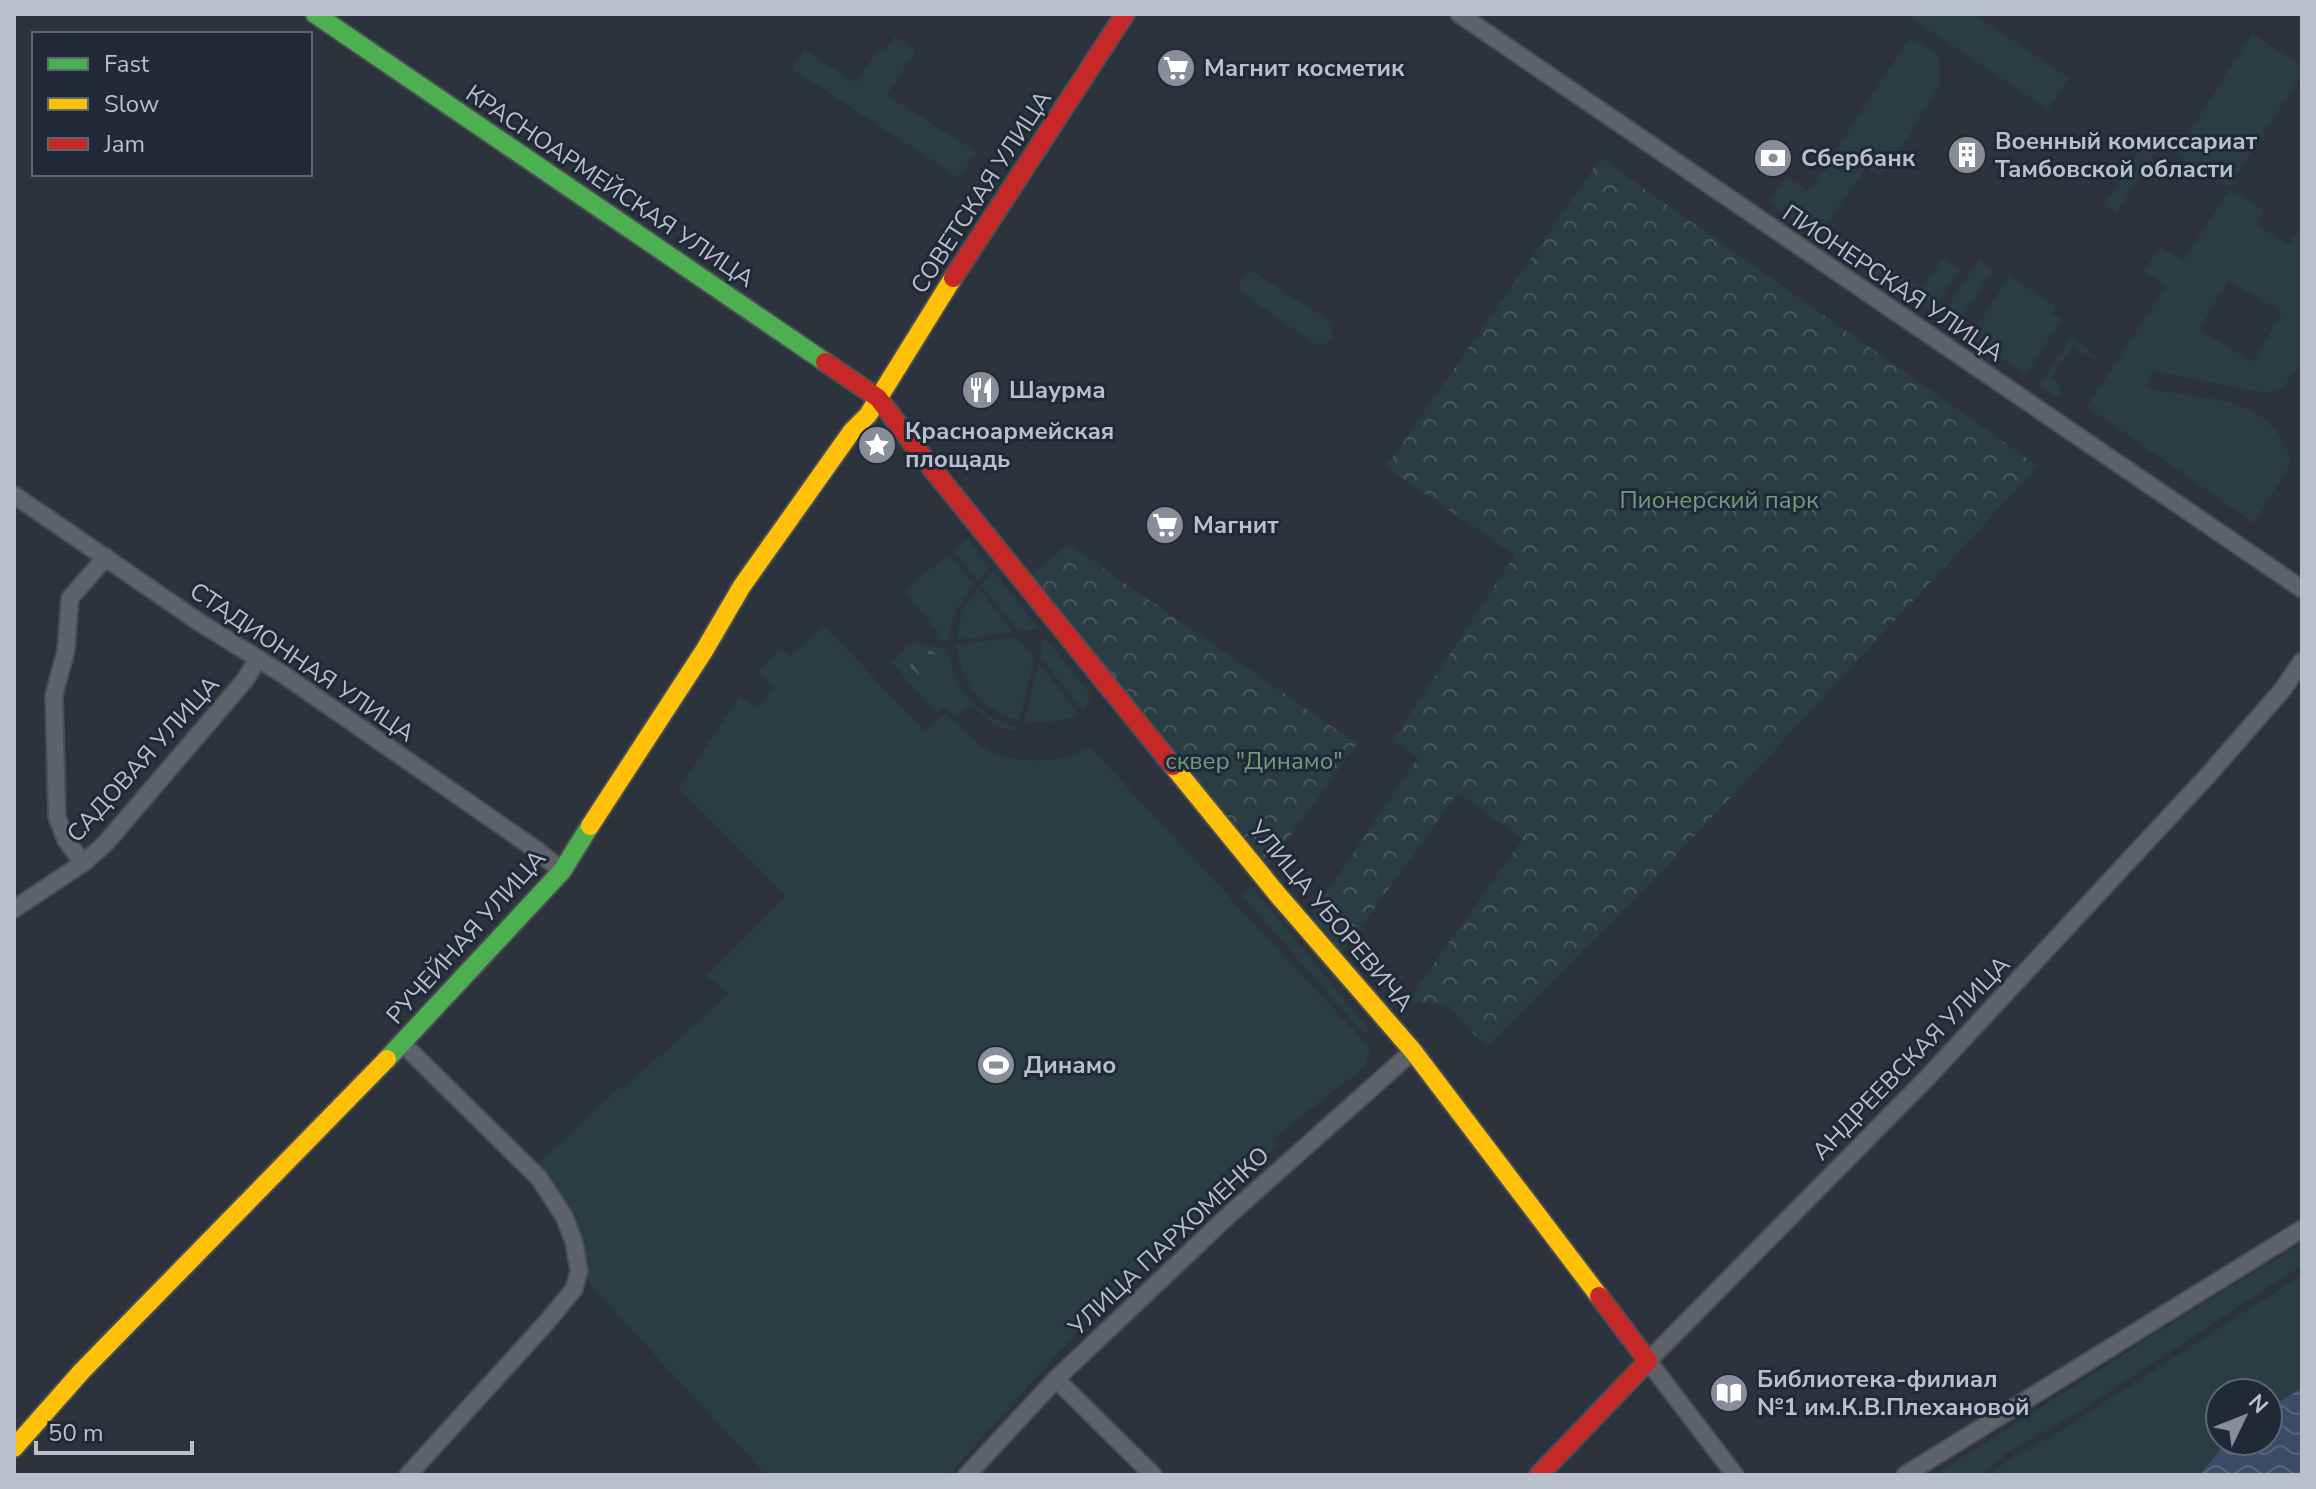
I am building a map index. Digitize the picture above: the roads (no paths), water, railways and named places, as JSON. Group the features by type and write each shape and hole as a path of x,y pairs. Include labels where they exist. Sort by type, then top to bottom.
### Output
{"street":[{"name":"КРАСНОАРМЕЙСКАЯ УЛИЦА","path":"315,14 878,398"},
{"name":"СОВЕТСКАЯ УЛИЦА","path":"878,398 1125,14"},
{"name":"ПИОНЕРСКАЯ УЛИЦА","path":"1459,14 2302,589"},
{"name":"РУЧЕЙНАЯ УЛИЦА","path":"14,1448 82,1371 402,1043 562,871 619,778 704,651 742,586 878,398"},
{"name":"УЛИЦА УБОРЕВИЧА","path":"878,398 1278,895 1413,1051 1735,1475"},
{"name":"СТАДИОННАЯ УЛИЦА","path":"14,495 538,851 562,871"},
{"path":"83,863 66,840 57,817 54,695 66,650 70,598 106,557"},
{"name":"САДОВАЯ УЛИЦА","path":"14,909 83,863 124,823 245,680 258,659"},
{"name":"АНДРЕЕВСКАЯ УЛИЦА","path":"1539,1475 1957,1046 2210,773 2283,689 2302,661"},
{"path":"402,1043 539,1178 564,1216 574,1242 579,1271 574,1289 546,1323 408,1475"},
{"name":"УЛИЦА ПАРХОМЕНКО","path":"967,1475 1056,1379 1230,1214 1413,1051"},
{"path":"1905,1475 2302,1229"},
{"path":"1056,1379 1153,1475"}],"water":[{"path":"2302,1388 2302,1475 2200,1475 2214,1457 2284,1457 2284,1399"}],"place":[{"name":"Магнит косметик","path":"1176,68"},
{"name":"Военный комиссариат Тамбовской области","path":"1967,155"},
{"name":"Сбербанк","path":"1773,158"},
{"name":"Шаурма","path":"981,390"},
{"name":"Красноармейская площадь","path":"877,445"},
{"name":"Магнит","path":"1165,525"},
{"name":"Динамо","path":"996,1065"},
{"name":"Библиотека-филиал №1 им.К.В.Плехановой","path":"1729,1393"}],"park label":[{"name":"Пионерский парк","path":"1719,500"},
{"name":"сквер \"Динамо\"","path":"1254,761"}]}
